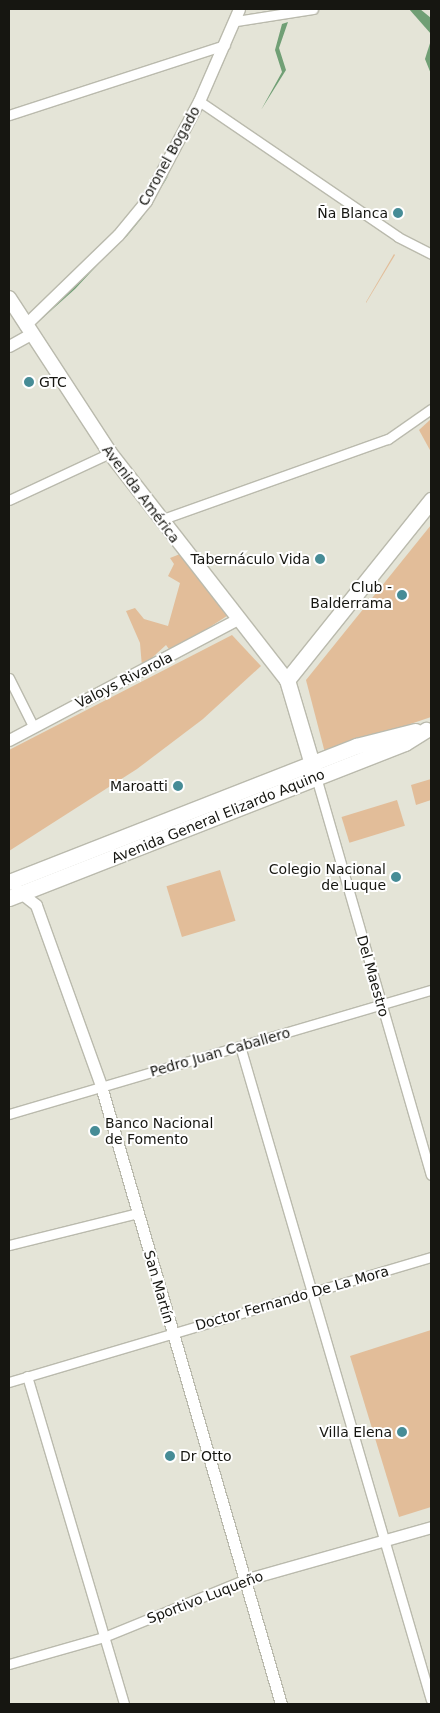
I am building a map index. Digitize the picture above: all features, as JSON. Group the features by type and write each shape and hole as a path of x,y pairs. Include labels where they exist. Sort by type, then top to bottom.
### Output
{"main road":[{"name":"Avenida América","path":"9,298 28,330 110,453 160,520 287,680"},
{"path":"313,770 287,680 431,500"},
{"name":"Avenida General Elizardo Aquino","path":"12,890 313,770 429,729"}],"street":[{"name":"Coronel Bogado","path":"9,346 28,330 137,213 199,101 236,21 239,9"},
{"path":"236,21 313,9"},
{"path":"9,114 225,45"},
{"path":"199,101 398,237 431,254"},
{"path":"160,520 388,439 431,408"},
{"path":"9,500 110,453"},
{"name":"Valoys Rivarola","path":"9,740 238,620"},
{"path":"9,678 34,726"},
{"name":"Del Maestro","path":"313,770 431,1175"},
{"name":"San Martín","path":"12,890 36,905 102,1086 281,1704"},
{"name":"Pedro Juan Caballero","path":"9,1114 431,990"},
{"path":"240,1046 431,1700"},
{"path":"9,1245 138,1213"},
{"name":"Doctor Fernando De La Mora","path":"9,1382 431,1257"},
{"path":"27,1376 124,1704"},
{"name":"Sportivo Luqueño","path":"9,1664 104,1637 244,1580 431,1527"}],"shaded area":[{"path":"409,9 420,9 431,18 431,34"},
{"path":"288,22 279,48 286,70 261,110 282,72 275,50 282,24"},
{"path":"431,40 431,74 425,59"},
{"path":"169,175 141,219 127,236 106,256"},
{"path":"395,255 366,303 366,302"},
{"path":"102,260 75,289 35,323"},
{"path":"431,419 431,452 419,430"},
{"name":"Club - Balderrama","path":"431,525 431,717 325,753 306,680"},
{"path":"180,554 230,614 171,652 166,645 142,667 140,643 126,611 135,608 144,619 168,626 180,583 168,576 174,564 170,558"},
{"path":"232,635 261,666 203,719 137,769 9,851 9,750"},
{"path":"431,779 431,800 416,805 411,785"},
{"path":"397,800 405,826 349,843 342,817"},
{"path":"220,870 235,921 182,937 166,886"},
{"name":"Villa Elena","path":"431,1330 431,1507 399,1517 350,1356"}],"place":[{"name":"Ña Blanca","path":"398,213"},
{"name":"GTC","path":"29,382"},
{"name":"Tabernáculo Vida","path":"320,559"},
{"name":"Club - Balderrama","path":"402,595"},
{"name":"Maroatti","path":"178,786"},
{"name":"Colegio Nacional de Luque","path":"396,877"},
{"name":"Banco Nacional de Fomento","path":"95,1131"},
{"name":"Villa Elena","path":"402,1432"},
{"name":"Dr Otto","path":"170,1456"}]}
